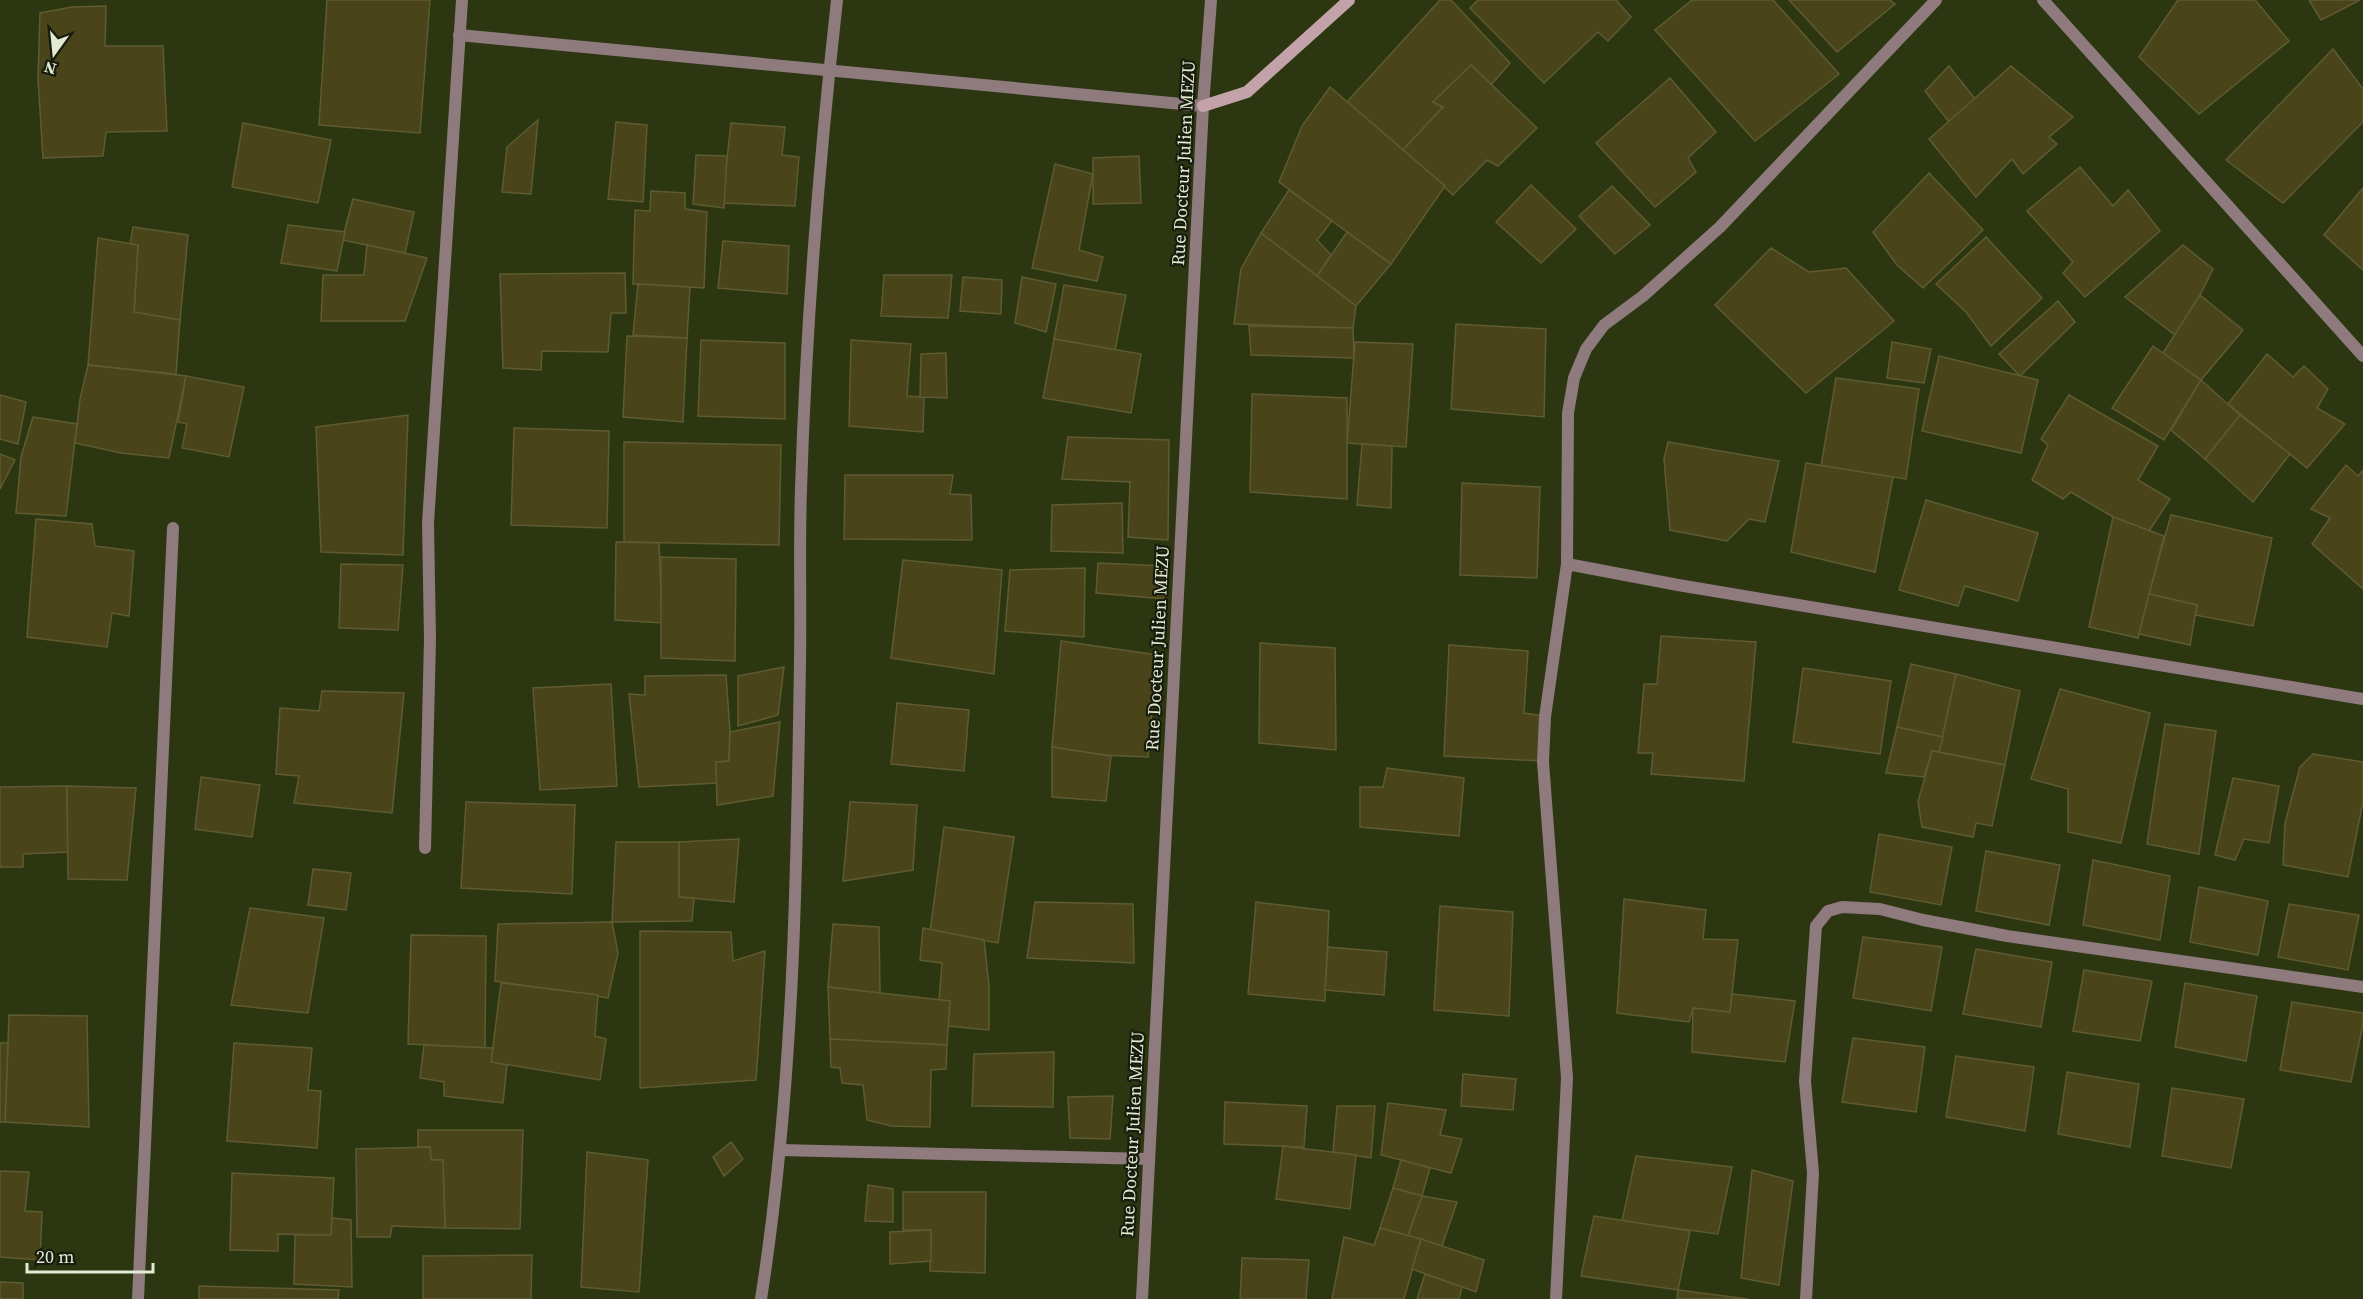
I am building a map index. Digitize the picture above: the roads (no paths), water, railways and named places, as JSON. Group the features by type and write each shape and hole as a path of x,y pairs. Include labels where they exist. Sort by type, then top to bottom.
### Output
{"street":[{"path":"425,848 430,639 428,523 462,0"},
{"path":"761,1299 773,1221 785,1109 796,881 801,489 813,277 829,70 837,0"},
{"name":"Rue Docteur Julien MEZU","path":"1142,1299 1203,105 1211,0"},
{"path":"459,35 1203,105 1246,92 1348,0"},
{"path":"1556,1299 1568,1078 1543,762 1545,717 1567,564 1568,412 1574,378 1586,349 1604,325 1643,296 1720,227 1936,0"},
{"path":"2043,0 2363,357"},
{"path":"138,1299 173,528"},
{"path":"1567,564 1678,585 2363,699"},
{"path":"1806,1299 1813,1173 1805,1081 1816,926 1828,911 1842,907 1880,909 1923,920 2007,936 2363,987"},
{"path":"781,1150 1149,1159"}]}
